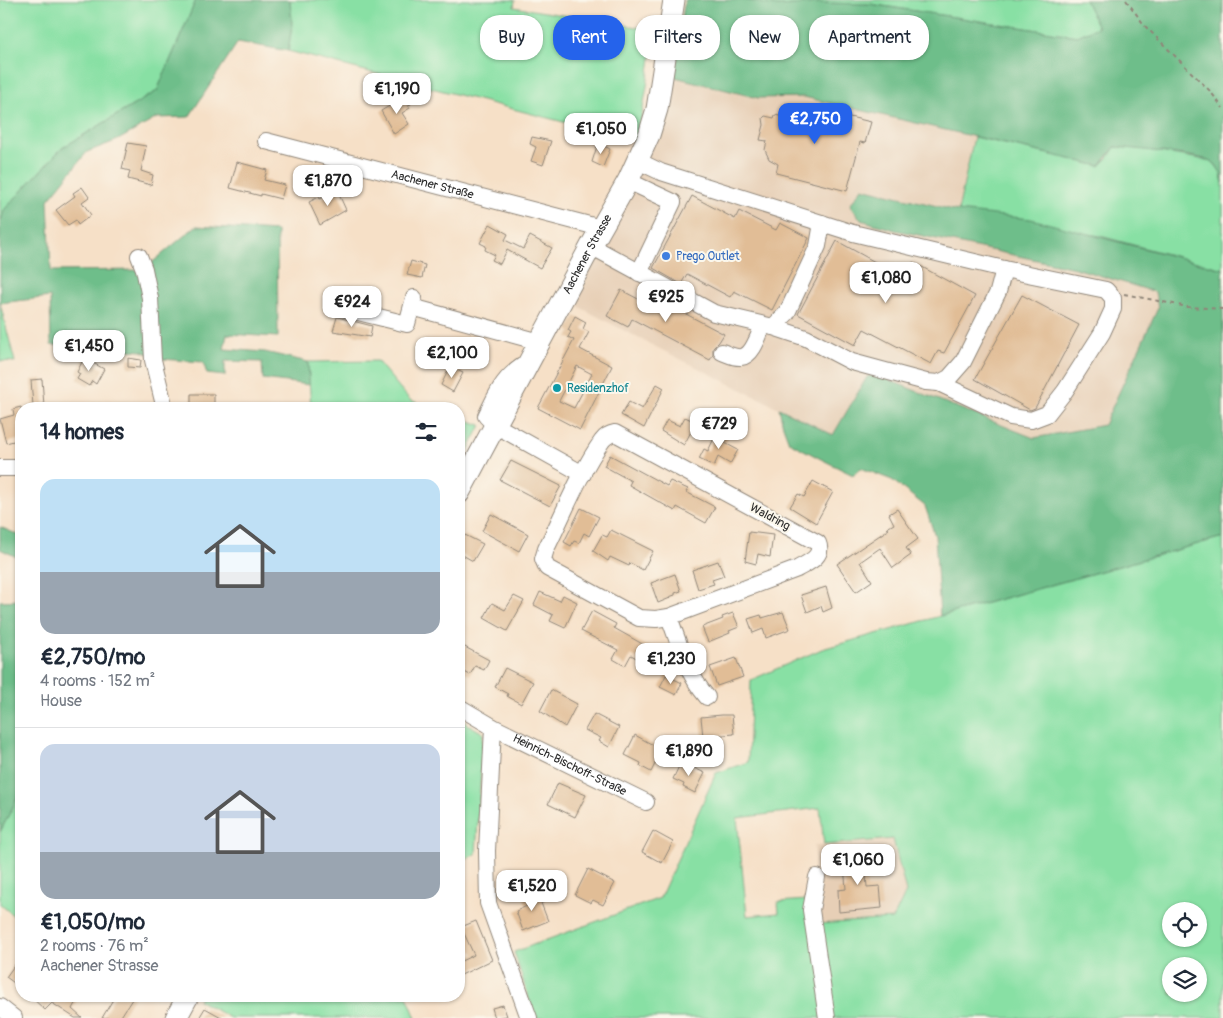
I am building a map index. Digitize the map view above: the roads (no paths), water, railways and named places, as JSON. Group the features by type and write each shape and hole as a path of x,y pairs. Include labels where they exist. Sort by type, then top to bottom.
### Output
{"main road":[{"name":"Aachener Strasse","path":"465,478 638,161 657,109 674,0"},
{"path":"176,1018 185,1002"}],"street":[{"name":"Aachener Straße","path":"266,141 596,237 639,273 714,313 768,326 806,338 852,362 926,382 939,383 1011,418 1031,420 1047,414 1065,391 1102,333 1113,309 1113,298 1106,290 1004,269"},
{"path":"638,161 661,172 853,234 1004,269 998,292 963,362 949,378 939,383"},
{"path":"628,181 673,202 639,273"},
{"path":"722,352 739,358 745,356 768,326 787,313 818,246 822,223"},
{"path":"138,256 144,269 150,298 153,360 163,402"},
{"path":"342,308 407,324 413,302 540,342"},
{"path":"787,313 806,338"},
{"path":"495,426 583,474"},
{"name":"Waldring","path":"615,433 818,543 820,548 819,553 813,560 797,569 669,617 656,620 639,618 547,568 543,559 546,549 583,474 603,440 609,434 615,433"},
{"path":"0,468 15,468"},
{"path":"669,617 689,671 696,684 707,697"},
{"name":"Heinrich-Bischoff-Straße","path":"465,711 493,727 646,802"},
{"name":"Heinrich-Bischoff-Straße","path":"493,727 487,851 488,903 529,1018"},
{"path":"818,877 811,910 827,1018"},
{"path":"0,1007 14,1018"}],"place":[{"name":"Prego Outlet","path":"666,256"},
{"name":"Residenzhof","path":"557,388"}]}
